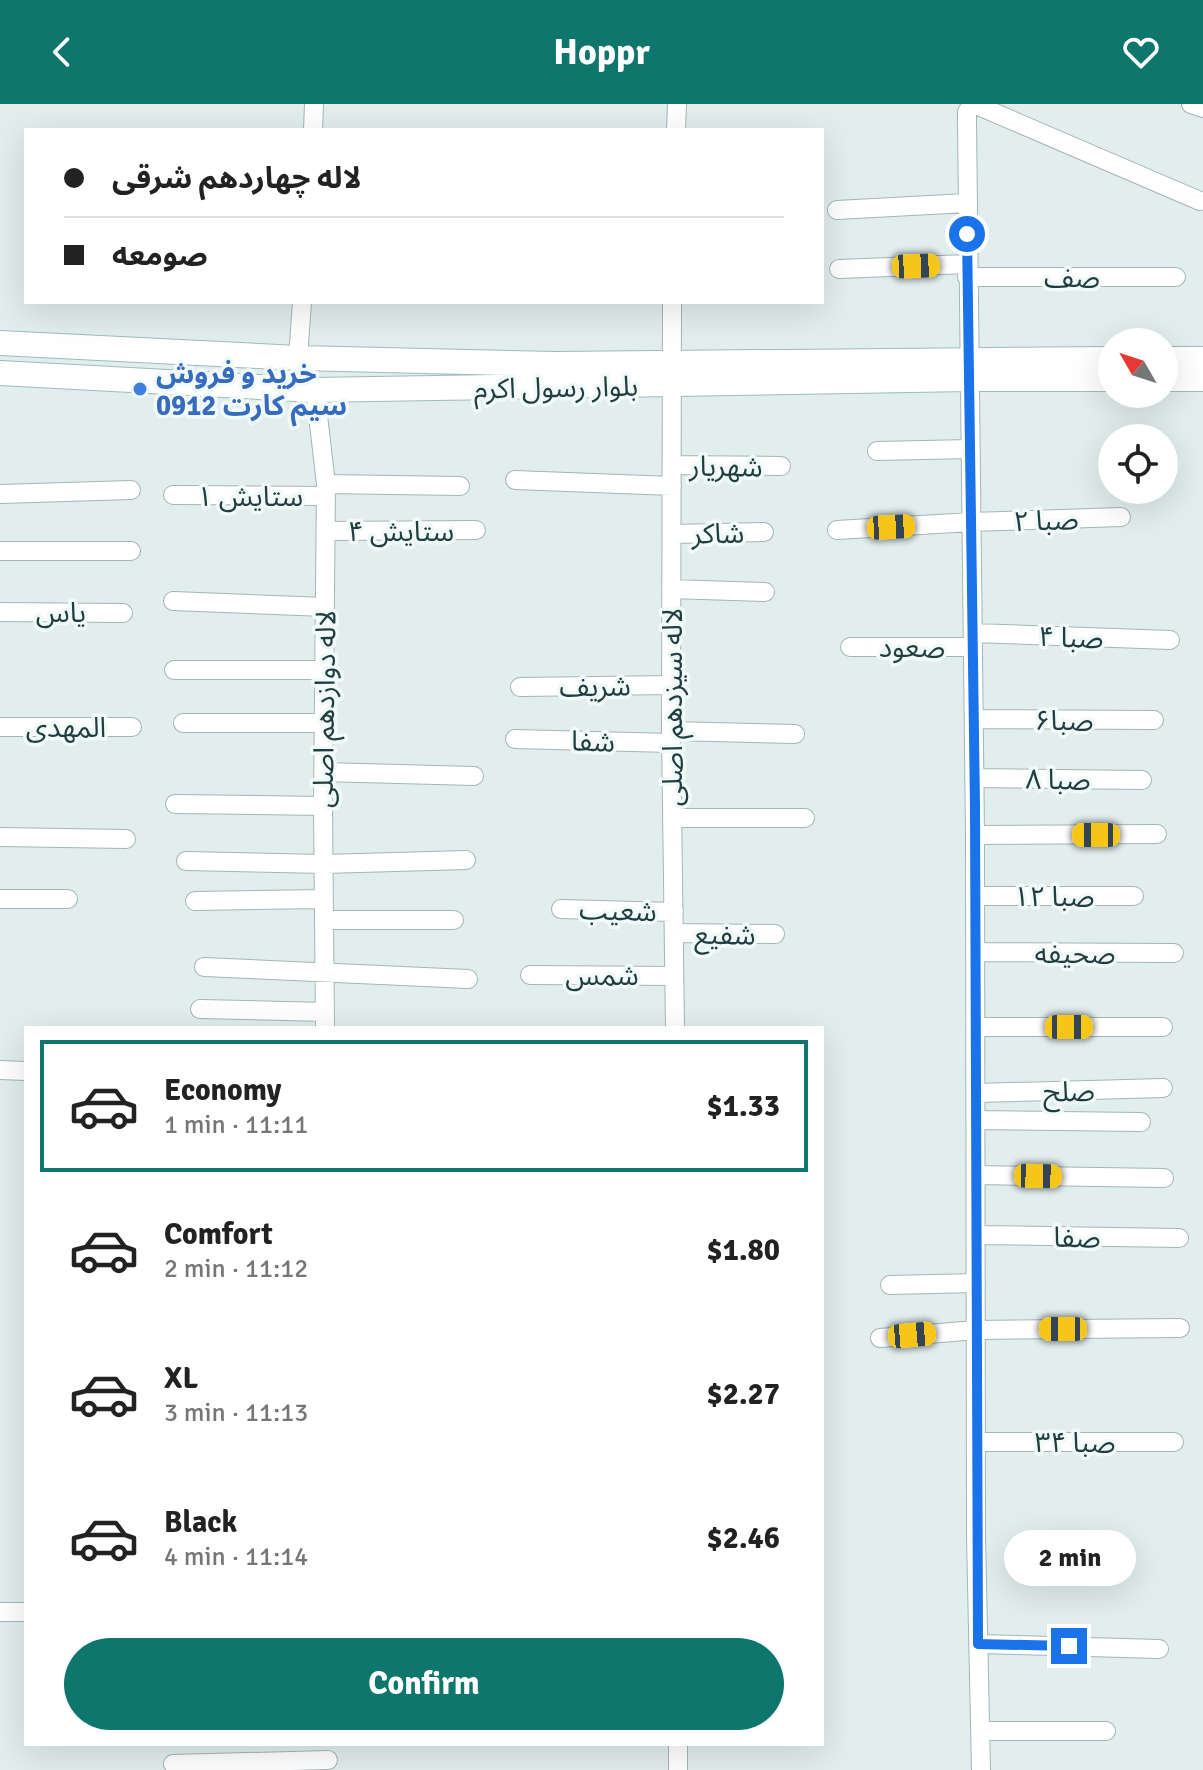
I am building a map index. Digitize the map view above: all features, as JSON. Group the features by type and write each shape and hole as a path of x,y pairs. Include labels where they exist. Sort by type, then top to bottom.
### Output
{"main road":[{"name":"بلوار رسول اکرم","path":"0,343 671,375"},
{"path":"1178,359 1203,359"},
{"name":"بلوار رسول اکرم","path":"0,373 315,390 671,375 969,369 1098,360"},
{"name":"بلوار رسول اکرم","path":"969,369 1098,378"},
{"path":"1178,379 1203,379"}],"street":[{"path":"313,128 314,104"},
{"path":"676,128 677,104"},
{"path":"981,1770 967,112 973,104 1200,201"},
{"path":"1191,104 1203,108"},
{"path":"837,210 967,203"},
{"name":"صف","path":"839,269 1176,277"},
{"path":"302,304 298,358 315,390"},
{"name":"لاله سیزدهم اصلی","path":"672,304 671,737 675,1026"},
{"name":"لاله دوازدهم اصلی","path":"315,390 326,490 323,772 325,1020"},
{"path":"877,451 970,449"},
{"name":"شهریار","path":"672,465 781,466"},
{"path":"515,480 672,486"},
{"name":"ستایش ۱","path":"173,495 460,486"},
{"path":"0,494 131,490"},
{"name":"صبا ۲","path":"837,530 1121,517"},
{"name":"ستایش ۴","path":"326,531 476,530"},
{"name":"شاکر","path":"672,534 764,532"},
{"path":"0,551 131,551"},
{"path":"671,589 765,592"},
{"path":"173,601 325,607"},
{"name":"یاس","path":"0,612 123,613"},
{"name":"صبا ۴","path":"973,640 1170,640"},
{"name":"صعود","path":"850,647 973,640"},
{"path":"174,670 324,670"},
{"name":"شریف","path":"520,687 671,685"},
{"name":"صبا۶","path":"974,719 1154,720"},
{"path":"183,723 324,723"},
{"name":"المهدی","path":"0,727 132,727"},
{"name":"شفا","path":"515,739 795,734"},
{"path":"323,772 474,776"},
{"name":"صبا ۸","path":"974,778 1142,780"},
{"path":"175,804 323,806"},
{"path":"672,818 805,818"},
{"path":"975,835 1157,834"},
{"path":"0,837 126,839"},
{"path":"186,861 324,864 466,860"},
{"name":"صبا ۱۲","path":"975,896 1134,896"},
{"path":"0,899 68,899"},
{"path":"195,901 324,899"},
{"name":"شعیب","path":"561,909 674,912"},
{"path":"324,920 454,920"},
{"name":"شفیع","path":"674,933 775,934"},
{"name":"صحیفه","path":"975,952 1174,953"},
{"path":"204,967 468,979"},
{"name":"شمس","path":"530,975 674,976"},
{"path":"200,1009 325,1020"},
{"path":"975,1027 1163,1027"},
{"path":"0,1070 24,1071"},
{"name":"صلح","path":"976,1093 1163,1088"},
{"path":"976,1120 1141,1122"},
{"path":"976,1175 1164,1178"},
{"name":"صفا","path":"976,1235 1179,1238"},
{"path":"890,1285 976,1283"},
{"path":"880,1338 976,1330 1180,1328"},
{"name":"صبا ۳۴","path":"976,1442 1174,1442"},
{"path":"0,1612 24,1612"},
{"path":"978,1644 1159,1649"},
{"path":"980,1731 1106,1731"},
{"path":"678,1746 678,1770"},
{"path":"173,1764 328,1758"}],"place":[{"name":"خرید و فروش سیم کارت 0912","path":"140,389"}],"route":[{"path":"967,234 975,806 978,1644 1069,1646"}]}
